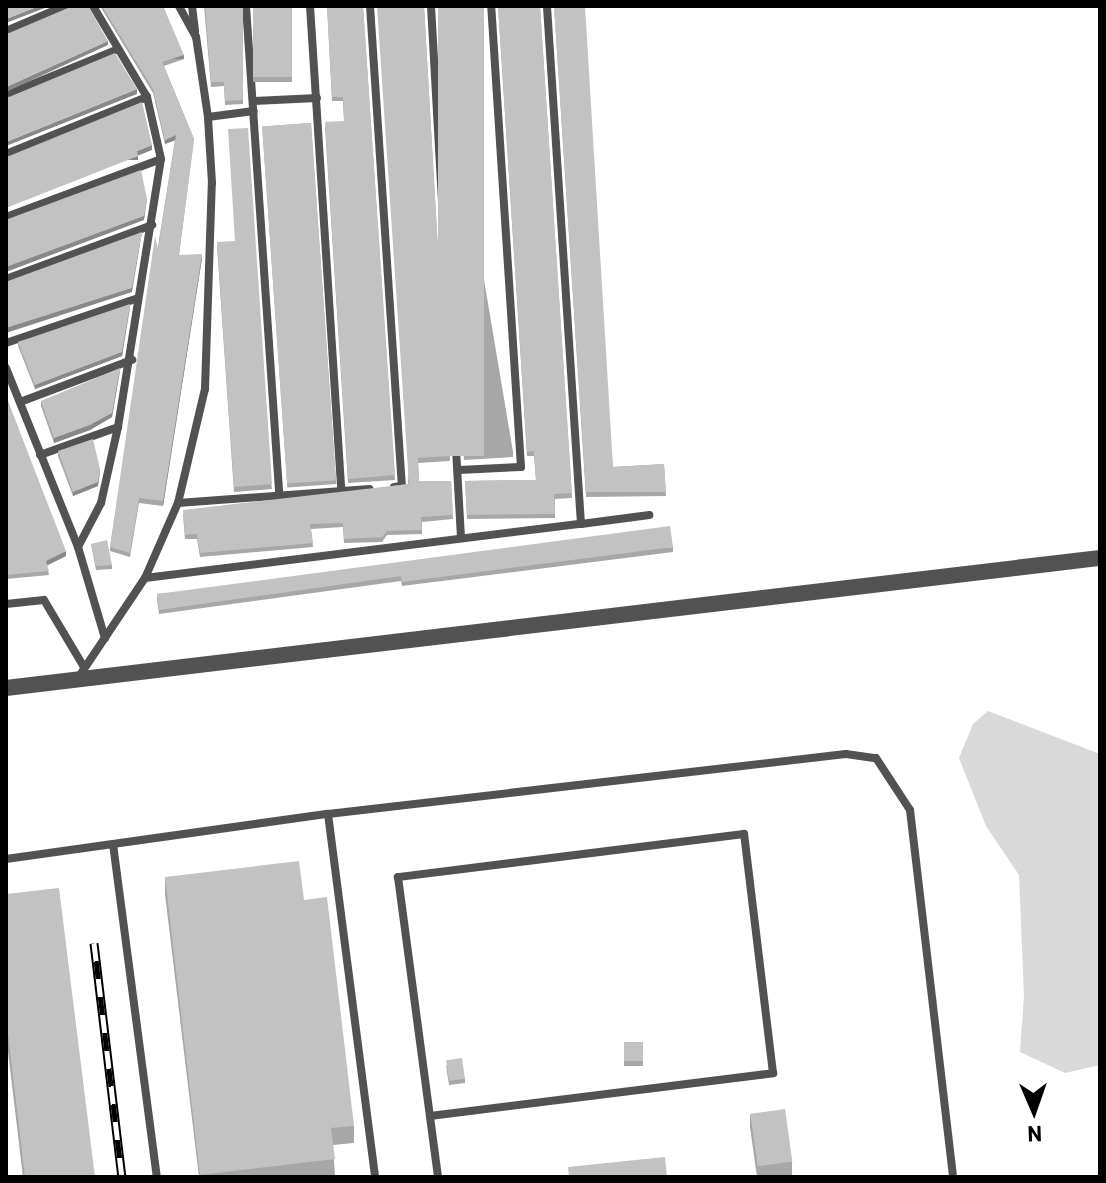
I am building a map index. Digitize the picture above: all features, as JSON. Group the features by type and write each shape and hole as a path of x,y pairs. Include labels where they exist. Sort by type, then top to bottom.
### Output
{"street":[{"path":"6,688 81,673 1100,558"}],"lane":[{"path":"6,31 65,6"},
{"path":"78,547 101,503 118,427 132,360 138,298 161,159 147,97 93,6"},
{"path":"179,6 196,37"},
{"path":"6,604 44,600 81,673 145,578 178,503 205,389 212,183 208,117 192,6"},
{"path":"246,6 279,494"},
{"path":"310,6 341,491"},
{"path":"178,503 402,486 370,6"},
{"path":"431,6 461,537"},
{"path":"459,470 521,467 491,6"},
{"path":"547,6 581,524"},
{"path":"6,95 118,49"},
{"path":"6,154 147,97"},
{"path":"208,117 254,106 317,98"},
{"path":"6,217 161,159"},
{"path":"6,279 152,225"},
{"path":"6,343 138,298"},
{"path":"20,402 132,360"},
{"path":"6,368 78,547 105,638"},
{"path":"40,455 118,427"},
{"path":"145,578 649,515"},
{"path":"6,859 328,814 846,754 876,758 910,810 953,1177"},
{"path":"328,814 375,1177"},
{"path":"430,1116 773,1073 744,834 398,877 438,1177"},
{"path":"113,844 157,1177"}],"shaded area":[{"path":"988,711 1100,754 1100,1065 1065,1073 1020,1052 1024,996 1019,875 986,826 959,758 973,724"}],"building":[{"path":"6,6 39,6 6,19"},
{"path":"69,6 88,6 108,41 6,87 6,32"},
{"path":"102,6 163,6 184,55 162,62 194,139 179,255 202,254 163,501 139,498 130,553 110,547 155,236 158,249 176,135 165,140 153,89"},
{"path":"205,6 243,6 243,100 225,101 224,82 211,82"},
{"path":"253,6 292,6 292,77 253,77"},
{"path":"327,6 363,6 395,475 348,479 325,122 344,121 343,97 332,97"},
{"path":"377,6 424,6 450,456 418,458 419,481 451,481 453,515 421,517 422,530 387,531 382,537 344,539 343,523 310,524 313,543 200,553 197,534 185,535 183,510 409,484"},
{"path":"438,6 484,6 484,456 438,456"},
{"path":"498,6 540,6 572,493 554,494 555,514 467,515 465,481 536,480 534,451 527,452"},
{"path":"554,6 585,6 613,467 664,464 666,492 586,492"},
{"path":"115,53 137,89 6,142 6,95 9,97"},
{"path":"142,102 152,145 137,151 138,156 6,208 6,155"},
{"path":"311,123 336,480 287,484 262,126"},
{"path":"248,128 272,484 234,487 217,242 235,241 228,129"},
{"path":"141,170 147,199 144,216 6,267 6,217 8,219"},
{"path":"142,232 132,288 6,328 6,279 8,281"},
{"path":"130,304 122,352 35,385 18,342"},
{"path":"120,368 112,413 54,438 41,401"},
{"path":"6,396 66,551 46,561 49,571 6,575"},
{"path":"93,439 100,469 98,482 73,492 58,451"},
{"path":"670,526 673,547 402,582 401,576 159,610 157,594"},
{"path":"107,540 112,565 96,566 91,544"},
{"path":"299,861 304,900 327,897 354,1126 331,1128 335,1159 200,1175 165,877"},
{"path":"59,888 95,1177 25,1177 6,1017 6,894"},
{"path":"624,1042 643,1042 643,1061 624,1061"},
{"path":"462,1058 465,1079 449,1081 446,1060"},
{"path":"785,1109 792,1161 758,1166 750,1114"},
{"path":"665,1157 667,1177 569,1177 568,1167"}],"railway":[{"path":"94,943 122,1177"}]}
